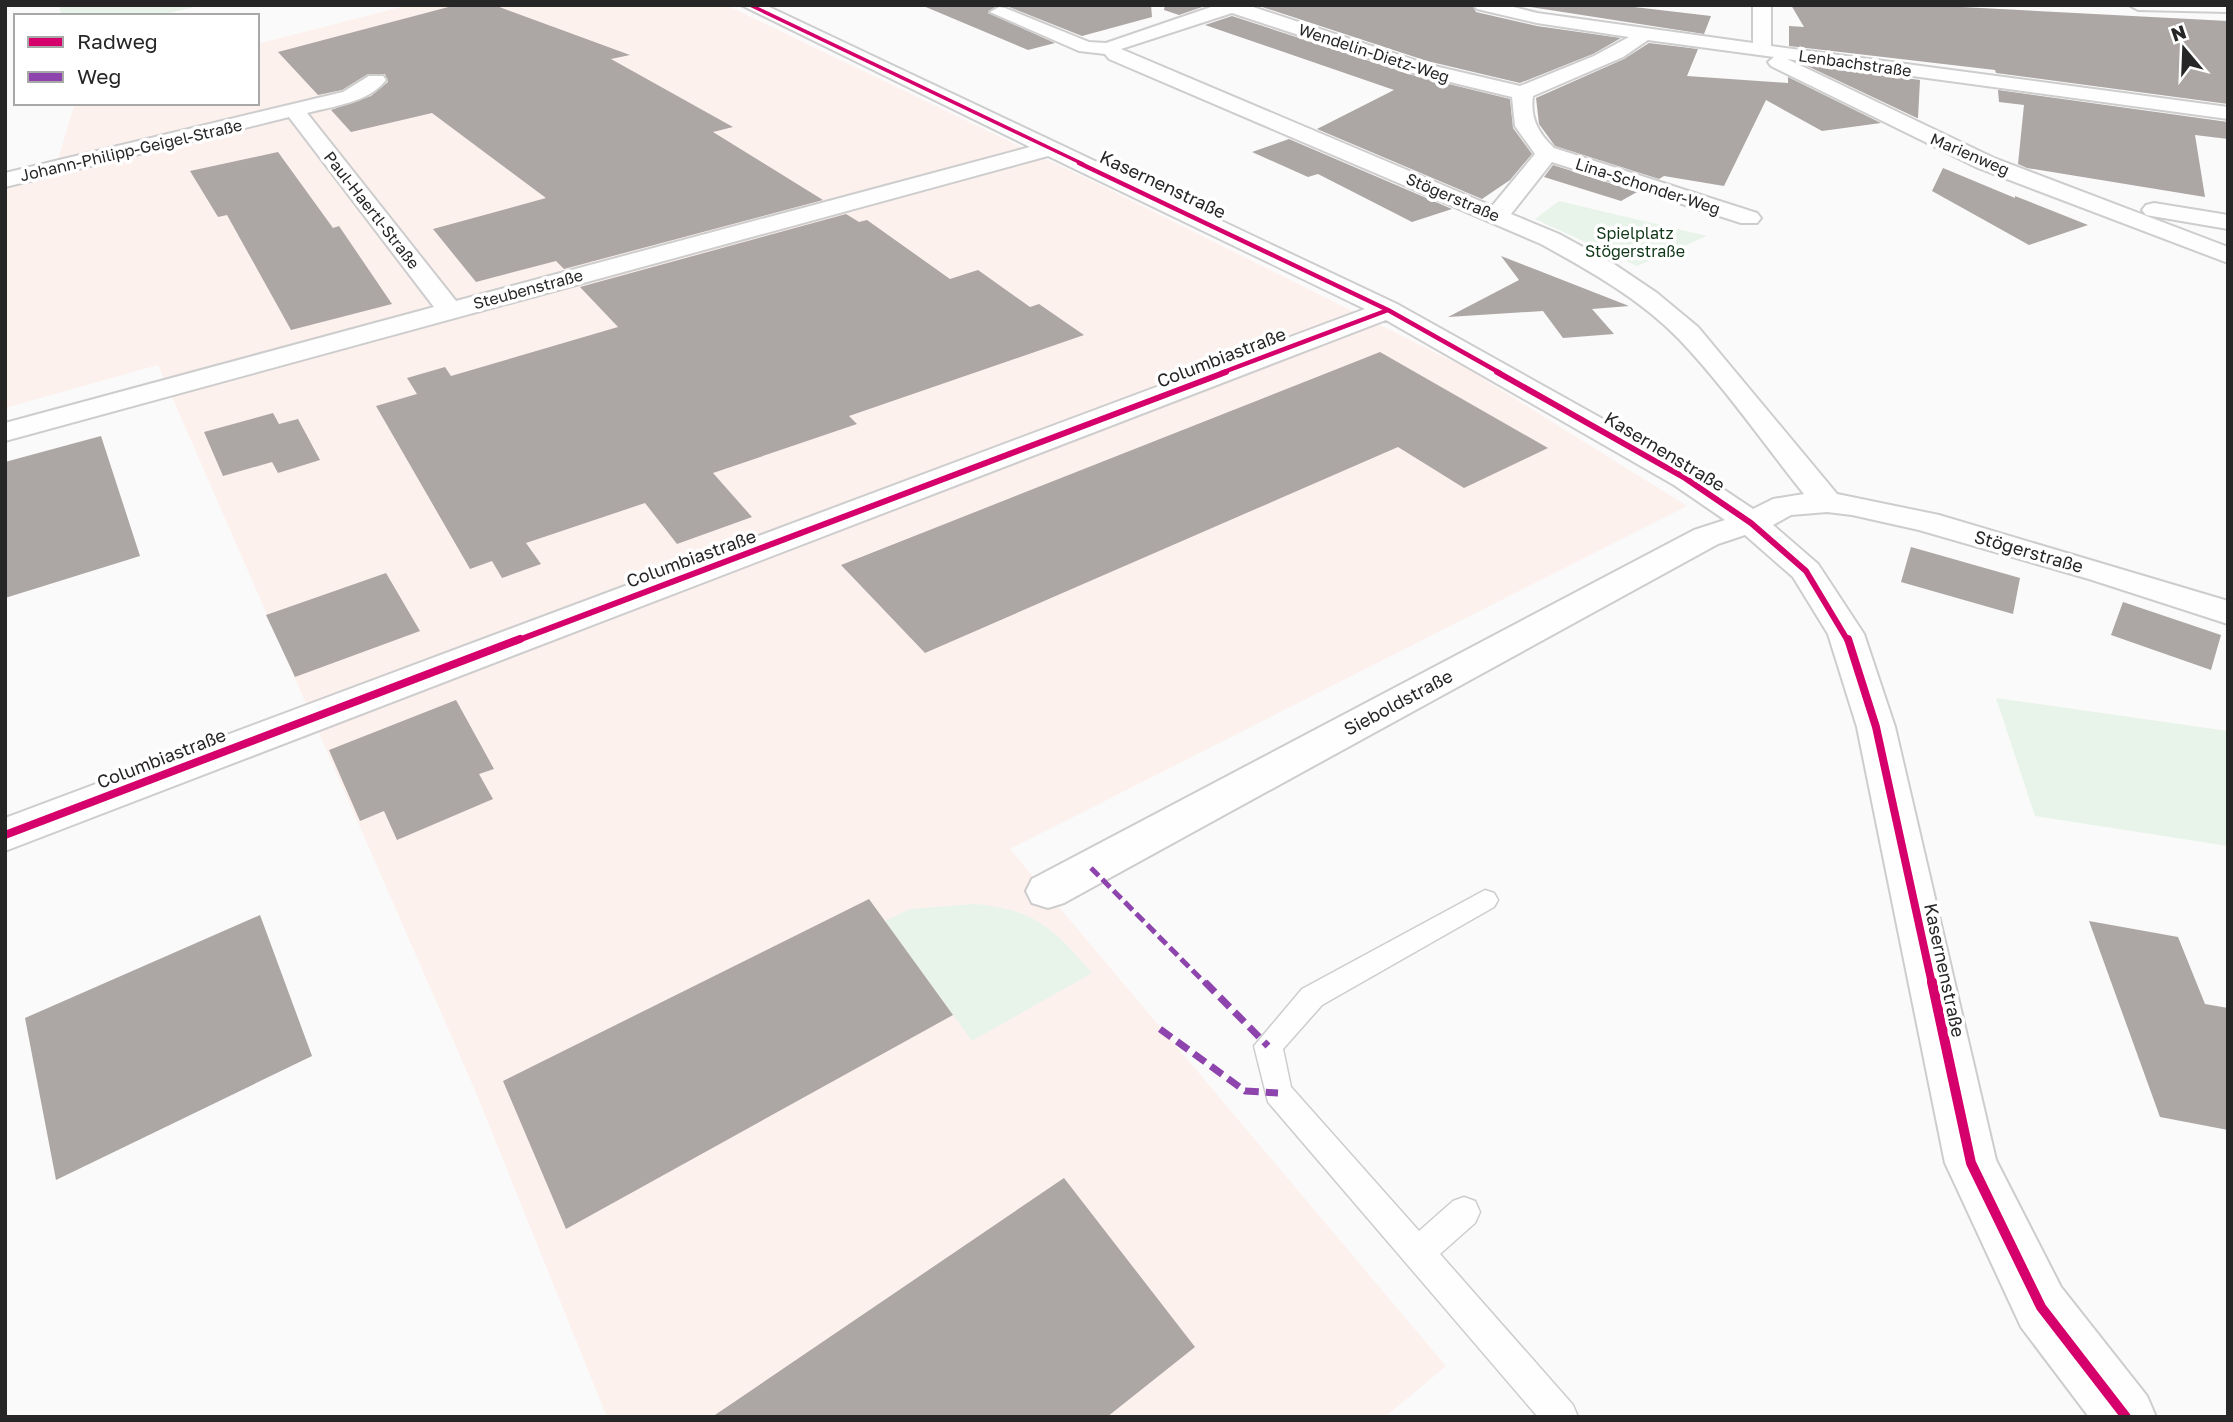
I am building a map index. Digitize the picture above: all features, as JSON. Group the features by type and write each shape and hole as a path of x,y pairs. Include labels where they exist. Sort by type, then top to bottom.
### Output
{"street":[{"name":"Kasernenstraße","path":"750,5 1388,310 1685,478 1751,523 1806,571 1846,634 1876,727 1971,1163 2040,1307 2126,1417"},
{"name":"Lenbachstraße","path":"1483,5 1537,18 1644,34 2228,113"},
{"path":"1762,5 1762,50"},
{"path":"2138,5 2228,7"},
{"path":"1111,49 1115,45 1232,6"},
{"name":"Wendelin-Dietz-Weg","path":"1232,6 1420,69 1523,93"},
{"name":"Stögerstraße","path":"999,12 1086,47 1111,49 1124,58 1497,215 1550,239 1605,269 1648,299 1688,334 1827,502"},
{"path":"1497,215 1540,164 1546,153 1524,126 1520,109 1523,93 1545,79 1617,53 1644,34"},
{"name":"Marienweg","path":"1762,50 1787,67 1986,163 2228,256"},
{"name":"Johann-Philipp-Geigel-Straße","path":"5,180 350,96 376,80"},
{"name":"Paul-Haertl-Straße","path":"294,110 450,310"},
{"name":"Steubenstraße","path":"5,432 1051,148"},
{"name":"Lina-Schonder-Weg","path":"1546,153 1749,218"},
{"path":"2082,199 2228,222"},
{"name":"Columbiastraße","path":"5,835 1388,310"},
{"name":"Stögerstraße","path":"1751,523 1784,506 1827,502 1927,522 2101,572 2228,614"},
{"name":"Sieboldstraße","path":"1048,891 1706,537 1751,523"}],"lane":[{"path":"1485,900 1312,997 1268,1046 1278,1093 1561,1417"},
{"path":"1417,1253 1464,1212"}],"shaded area":[{"path":"409,5 726,5 1098,184 1466,368 1687,506 1010,849 1446,1366 1385,1417 607,1417 474,1088 158,365 5,408 5,178 58,159 74,105 259,105 259,43"}],"green space":[{"path":"58,5 203,5 165,14 61,14"},
{"name":"Spielplatz Stögerstraße","path":"1559,201 1707,236 1637,266 1535,219"},
{"path":"1996,698 2228,731 2228,846 2035,816"},
{"path":"974,904 1028,916 1054,933 1092,973 972,1041 885,921 910,909"}],"building":[{"path":"456,5 494,5 630,55 611,59 733,127 713,132 823,200 564,269 556,261 476,282 433,229 546,198 432,113 351,132 331,110 371,96 388,82 385,74 368,74 342,90 318,95 278,52"},
{"path":"921,5 997,5 988,13 1055,43 1028,50"},
{"path":"1004,5 1151,5 1152,17 1082,36"},
{"path":"1165,5 1208,5 1179,15 1164,10"},
{"path":"1256,5 1472,5 1476,12 1537,26 1621,38 1593,54 1520,83 1427,61"},
{"path":"1517,5 1617,5 1711,16 1704,34"},
{"path":"1791,5 1923,5 2228,21 2228,104 1996,73 1995,70 1789,46 1789,26 1804,27"},
{"path":"1232,16 1412,75 1510,99 1513,128 1532,154 1510,180 1482,199 1317,129 1394,90 1205,25"},
{"path":"1649,43 1698,49 1687,76 1788,83 1788,77 1881,123 1822,131 1766,100 1724,186 1664,176 1659,179 1555,146 1539,124 1536,98 1624,59"},
{"path":"1803,64 1920,80 1918,118 1917,118"},
{"path":"1998,90 2228,122 2228,139 2195,135 2205,197 2027,168 2018,164 2024,105 1999,102"},
{"path":"1289,139 1452,209 1412,222 1318,174 1308,177 1252,152"},
{"path":"278,152 333,228 339,226 392,304 291,330 227,215 218,217 190,171"},
{"path":"1553,165 1637,192 1621,201 1544,177"},
{"path":"1943,168 2088,225 2029,245 1932,191"},
{"path":"846,214 859,222 867,220 950,279 978,270 1030,307 1039,304 1084,335 849,416 857,424 713,473 752,517 677,544 645,503 526,543 541,564 502,578 492,561 470,569 376,406 417,394 407,378 445,367 451,376 618,327 580,287"},
{"path":"1501,256 1629,306 1592,309 1614,334 1563,338 1543,311 1448,317 1519,280"},
{"path":"1380,352 1548,448 1464,488 1398,447 925,653 841,565"},
{"path":"273,413 279,424 298,419 320,460 278,473 272,462 223,476 204,432"},
{"path":"101,436 140,556 5,598 5,462"},
{"path":"1911,547 2020,578 2013,614 1901,582"},
{"path":"386,573 420,631 295,677 266,615"},
{"path":"2123,602 2221,635 2211,670 2111,635"},
{"path":"456,700 494,769 479,774 493,799 397,840 384,811 360,821 329,750"},
{"path":"869,899 953,1015 566,1229 503,1081"},
{"path":"260,915 312,1056 56,1180 25,1018"},
{"path":"2089,921 2178,937 2205,1004 2228,1008 2228,1130 2160,1117"},
{"path":"1064,1178 1195,1347 1107,1417 712,1417"}],"marked path":[{"path":"1091,868 1268,1046"},
{"path":"1160,1029 1245,1091 1278,1093"}],"cycle path":[{"path":"750,5 1388,310 1685,478 1751,523 1806,571 1846,634 1876,727 1971,1163 2041,1307 2126,1417"},
{"path":"5,835 1388,310"}]}
